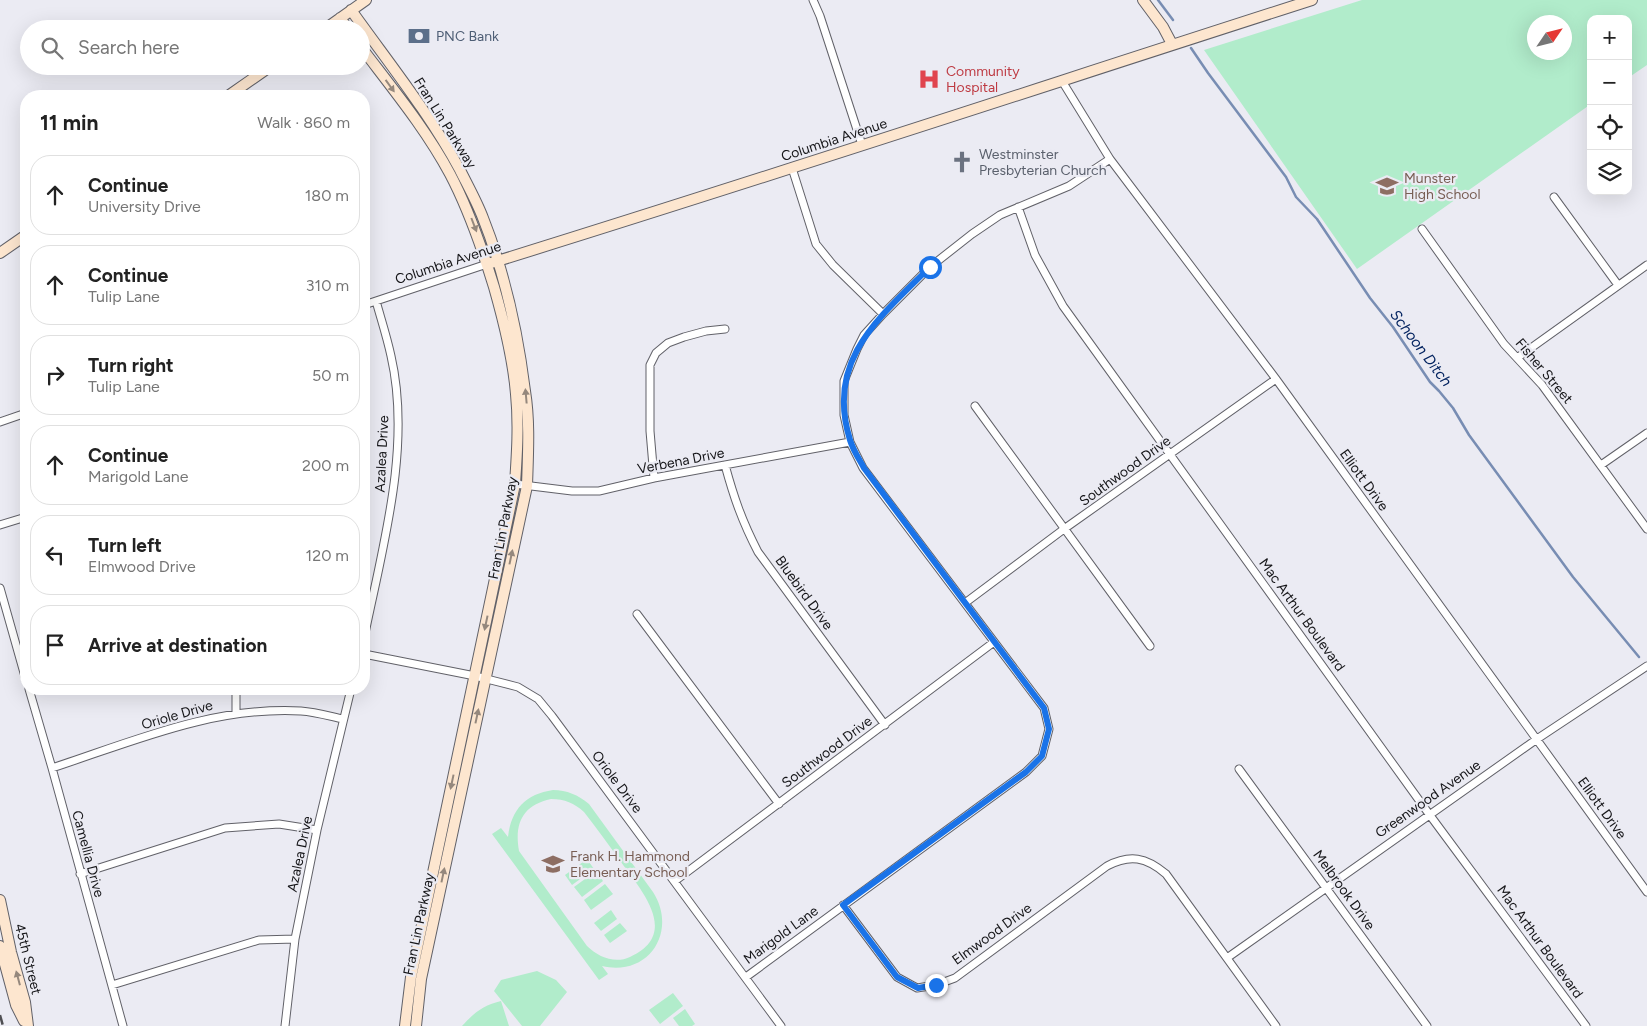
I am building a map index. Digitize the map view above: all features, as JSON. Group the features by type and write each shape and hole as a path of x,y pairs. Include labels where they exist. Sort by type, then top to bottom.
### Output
{"street":[{"path":"337,20 366,0"},
{"path":"812,0 820,16 862,145"},
{"path":"1143,0 1163,27 1172,44"},
{"name":"Columbia Avenue","path":"370,303 1062,82 1172,44 1312,0"},
{"name":"Fran Lin Parkway","path":"351,10 358,20"},
{"name":"Fran Lin Parkway","path":"370,37 430,122 459,169 483,217 506,329 516,393 518,440 515,484 480,677 421,979 416,1026"},
{"name":"Fran Lin Parkway","path":"370,59 421,128 450,173 492,263 514,328 526,392 528,442 527,486 480,677 411,977 405,1026"},
{"path":"237,90 258,75"},
{"name":"Elliott Drive","path":"1062,82 1110,159 1276,379 1647,892"},
{"name":"Marigold Lane","path":"746,977 1026,772 1042,756 1049,729 1044,708 864,468 850,442 844,415 844,381 860,342 883,314 930,267 954,247 1000,215 1069,186 1110,159"},
{"path":"792,168 816,244 833,265 883,314"},
{"path":"1554,197 1618,285"},
{"name":"Mac Arthur Boulevard","path":"1018,207 1035,255 1063,306 1294,624 1429,814 1586,1026"},
{"name":"Fisher Street","path":"1422,229 1504,344 1542,385 1647,529"},
{"path":"0,253 20,239"},
{"path":"1517,358 1647,265"},
{"name":"Azalea Drive","path":"370,610 394,496 398,436 397,397 392,357 376,301"},
{"path":"654,478 650,431 650,365 656,353 668,343 706,331 725,329"},
{"name":"Southwood Drive","path":"965,603 1064,529 1276,379"},
{"path":"976,406 1150,646"},
{"path":"0,422 20,415"},
{"path":"1601,465 1647,433"},
{"name":"Verbena Drive","path":"515,484 572,491 599,491 654,478 850,442"},
{"name":"Bluebird Drive","path":"725,465 734,500 758,552 885,725"},
{"path":"0,525 20,519"},
{"path":"0,588 20,649"},
{"path":"637,614 779,804"},
{"name":"Southwood Drive","path":"675,881 994,642"},
{"name":"Oriole Drive","path":"370,655 480,677 518,687 538,699 781,1026"},
{"name":"Greenwood Avenue","path":"1226,958 1536,739 1647,666"},
{"name":"Camellia Drive","path":"31,695 123,1026"},
{"path":"236,695 236,714"},
{"name":"Azalea Drive","path":"285,1026 295,939 317,830 349,695"},
{"name":"Oriole Drive","path":"52,768 186,724 236,714 276,710 304,711 343,719"},
{"name":"Melbrook Drive","path":"1238,769 1326,886 1427,1026"},
{"path":"80,874 225,828 279,824 317,830"},
{"name":"Elmwood Drive","path":"843,905 897,977 918,988 936,985 955,978 1106,866 1117,860 1138,859 1150,863 1166,874 1226,958"},
{"name":"45th Street","path":"0,900 11,952 25,1002 27,1026"},
{"path":"112,985 259,940 295,939"},
{"name":"45th Street","path":"0,946 16,1005 27,1026"},
{"path":"1226,958 1276,1026"}],"green space":[{"name":"Munster High School","path":"1362,0 1647,0 1647,65 1632,75 1632,15 1587,15 1587,107 1357,269 1204,50"},
{"path":"558,790 568,792 589,804 653,892 660,907 662,922 660,935 654,948 645,958 633,965 619,968 602,966 608,974 599,980 492,834 501,828 508,837 516,811 528,799 543,792","holes":["551,799 569,802 584,812 646,898 655,924 653,936 645,947 630,957 618,960 607,958 587,946 519,851 518,832 523,817 533,806"]},
{"path":"587,859 594,869 572,885 565,875"},
{"path":"596,871 603,881 582,897 574,887"},
{"path":"605,884 613,894 591,910 584,900"},
{"path":"611,910 617,919 601,931 594,923"},
{"path":"620,923 627,931 610,943 604,935"},
{"path":"537,971 556,980 567,992 540,1026 522,1026 494,991 501,980"},
{"path":"673,993 683,1006 660,1024 649,1010"},
{"path":"501,1001 509,1026 462,1026 479,1010"},
{"path":"685,1009 695,1024 692,1026 679,1026 673,1018"}],"waterway":[{"name":"Schoon Ditch","path":"1158,0 1173,20"},
{"name":"Schoon Ditch","path":"1191,48 1286,177 1296,197 1317,219 1430,382 1453,408 1469,435 1573,577 1639,657"}],"railway":[{"path":"0,1015 3,1026"}],"place":[{"name":"PNC Bank","path":"419,36"},
{"name":"Community Hospital","path":"929,79"},
{"name":"Westminster Presbyterian Church","path":"962,162"},
{"name":"Munster High School","path":"1387,186"},
{"name":"Frank H. Hammond Elementary School","path":"553,864"}],"route":[{"path":"930,267 883,314 864,336 857,349 844,381 844,415 850,442 864,468 1044,708 1049,729 1042,756 1026,772 843,905 897,977 918,988 936,985"}]}
